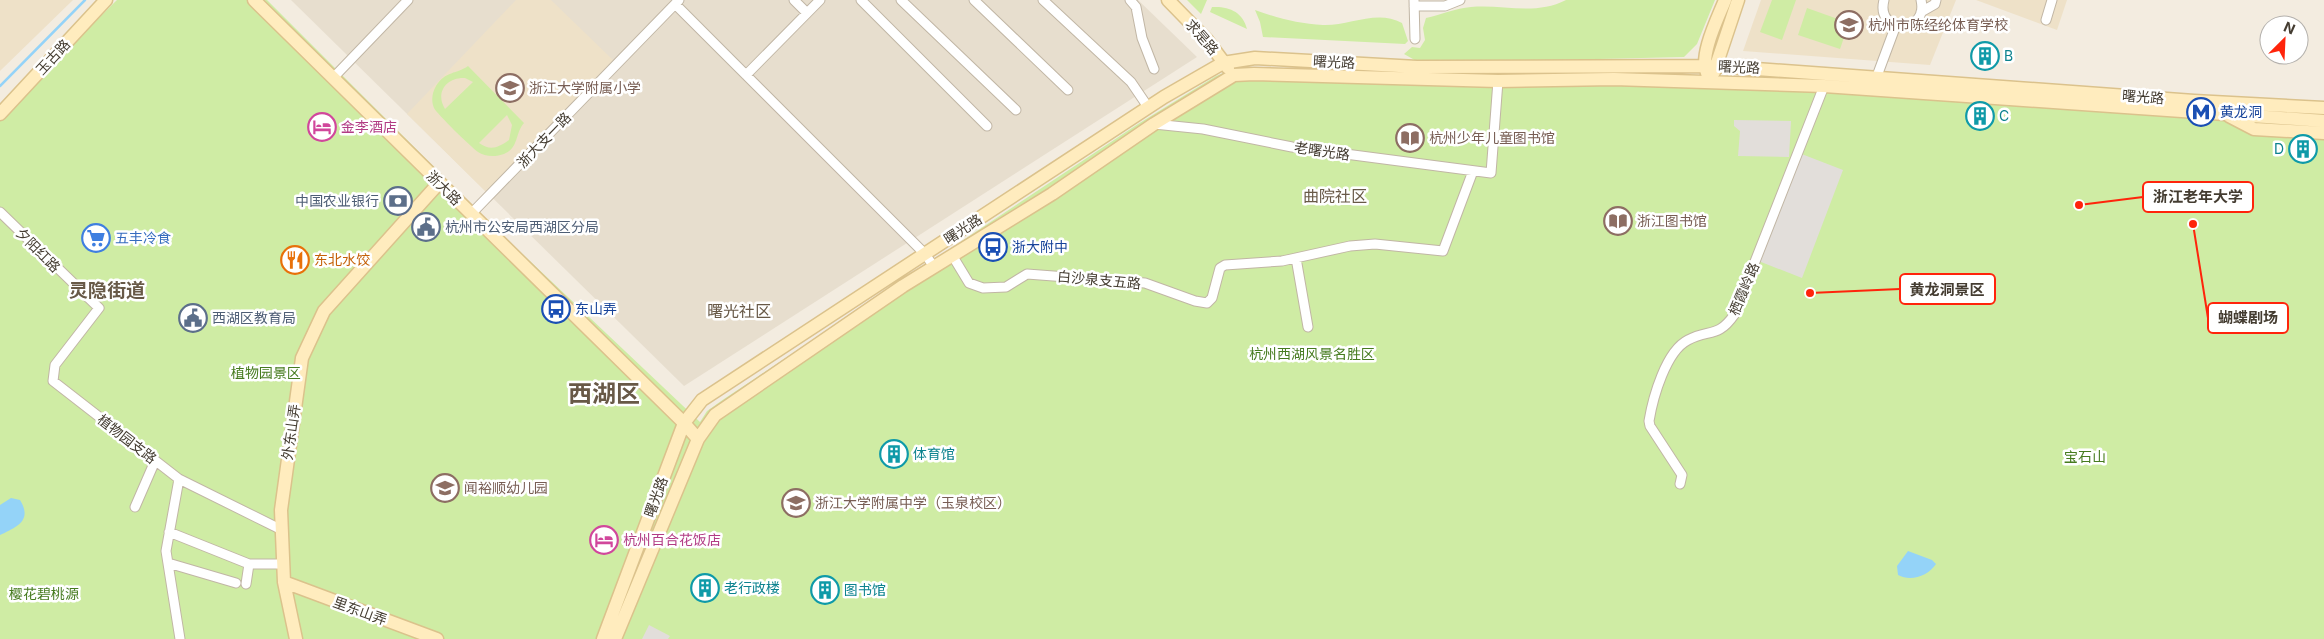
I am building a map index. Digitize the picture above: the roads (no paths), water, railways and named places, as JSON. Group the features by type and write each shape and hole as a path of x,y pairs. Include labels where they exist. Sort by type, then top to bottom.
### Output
{"main road":[{"name":"玉古路","path":"0,114 106,0"},
{"name":"浙大路","path":"254,0 684,422 698,439"},
{"name":"求是路","path":"1168,0 1207,40 1234,76"},
{"path":"1712,82 1707,50 1725,0"},
{"path":"1710,66 1738,0"},
{"name":"曙光路","path":"603,639 684,422 702,400 1148,107 1223,63 1255,58 1417,67 1710,66 1877,76 2194,101 2324,108"},
{"name":"曙光路","path":"615,639 698,439 716,415 934,266 1052,194 1154,124 1234,76 1254,74 1498,81 1614,79 1824,86 2324,121"},
{"path":"2227,115 2254,129 2324,133"},
{"name":"外东山弄","path":"296,639 284,582 281,510 302,358 324,311 439,183"},
{"name":"里东山弄","path":"284,582 437,639"}],"street":[{"path":"333,78 408,0"},
{"path":"794,0 807,13"},
{"path":"746,75 820,0"},
{"path":"861,0 987,126"},
{"path":"901,0 1016,110"},
{"path":"974,0 1068,90"},
{"path":"1043,0 1131,82 1148,107"},
{"path":"1130,0 1136,6 1142,38 1154,69"},
{"path":"1414,39 1414,3 1445,6 1460,0"},
{"path":"1884,0 1883,12 1886,17 1896,25 1902,26 1914,22 1921,12 1935,4 1936,0"},
{"path":"1921,0 1921,12"},
{"path":"2046,20 2052,0"},
{"path":"677,2 746,75 925,254 934,266"},
{"name":"浙大支一路","path":"471,214 677,2"},
{"path":"1877,76 1896,25"},
{"name":"老曙光路","path":"1154,124 1203,129 1292,147 1491,173 1498,81"},
{"name":"栖霞岭路","path":"1680,484 1682,475 1650,426 1649,421 1667,364 1678,346 1690,338 1726,327 1734,315 1824,86"},
{"path":"1308,327 1296,258 1350,246 1375,244 1442,251 1473,171"},
{"name":"夕阳红路","path":"0,212 98,308"},
{"name":"白沙泉支五路","path":"952,255 969,282 983,288 1006,287 1027,274 1119,280 1145,283 1207,303 1212,298 1220,268 1225,265 1282,261 1296,258"},
{"name":"植物园支路","path":"98,308 56,365 53,381 179,479 282,530"},
{"path":"135,507 154,461"},
{"path":"179,479 166,551 180,639"},
{"path":"169,532 249,564 283,564"},
{"path":"168,563 236,583"},
{"path":"246,584 249,564"}],"water":[{"path":"11,498 20,500 24,507 24,518 17,526 0,535 0,505"},
{"path":"1908,551 1932,560 1936,564 1929,572 1919,577 1908,578 1898,575 1897,566"}],"waterway":[{"path":"0,86 85,0"}],"place":[{"name":"杭州市陈经纶体育学校","path":"1849,25"},
{"name":"B","path":"1985,56"},
{"name":"浙江大学附属小学","path":"510,88"},
{"name":"黄龙洞","path":"2201,112"},
{"name":"C","path":"1980,116"},
{"name":"金李酒店","path":"322,127"},
{"name":"杭州少年儿童图书馆","path":"1410,138"},
{"name":"D","path":"2303,149"},
{"name":"中国农业银行","path":"398,201"},
{"name":"浙江老年大学","path":"2079,205"},
{"name":"浙江图书馆","path":"1618,221"},
{"name":"蝴蝶剧场","path":"2193,224"},
{"name":"杭州市公安局西湖区分局","path":"426,227"},
{"name":"五丰冷食","path":"96,238"},
{"name":"浙大附中","path":"993,247"},
{"name":"东北水饺","path":"295,260"},
{"name":"黄龙洞景区","path":"1810,293"},
{"name":"东山弄","path":"556,309"},
{"name":"西湖区教育局","path":"193,318"},
{"name":"体育馆","path":"894,454"},
{"name":"闻裕顺幼儿园","path":"445,488"},
{"name":"浙江大学附属中学（玉泉校区）","path":"796,503"},
{"name":"杭州百合花饭店","path":"604,540"},
{"name":"老行政楼","path":"705,588"},
{"name":"图书馆","path":"825,590"}],"district":[{"name":"曲院社区","path":"1335,196"},
{"name":"灵隐街道","path":"107,290"},
{"name":"曙光社区","path":"739,311"},
{"name":"西湖区","path":"604,394"}],"park label":[{"name":"杭州西湖风景名胜区","path":"1312,354"},
{"name":"植物园景区","path":"266,373"},
{"name":"宝石山","path":"2085,457"},
{"name":"樱花碧桃源","path":"44,594"}]}
